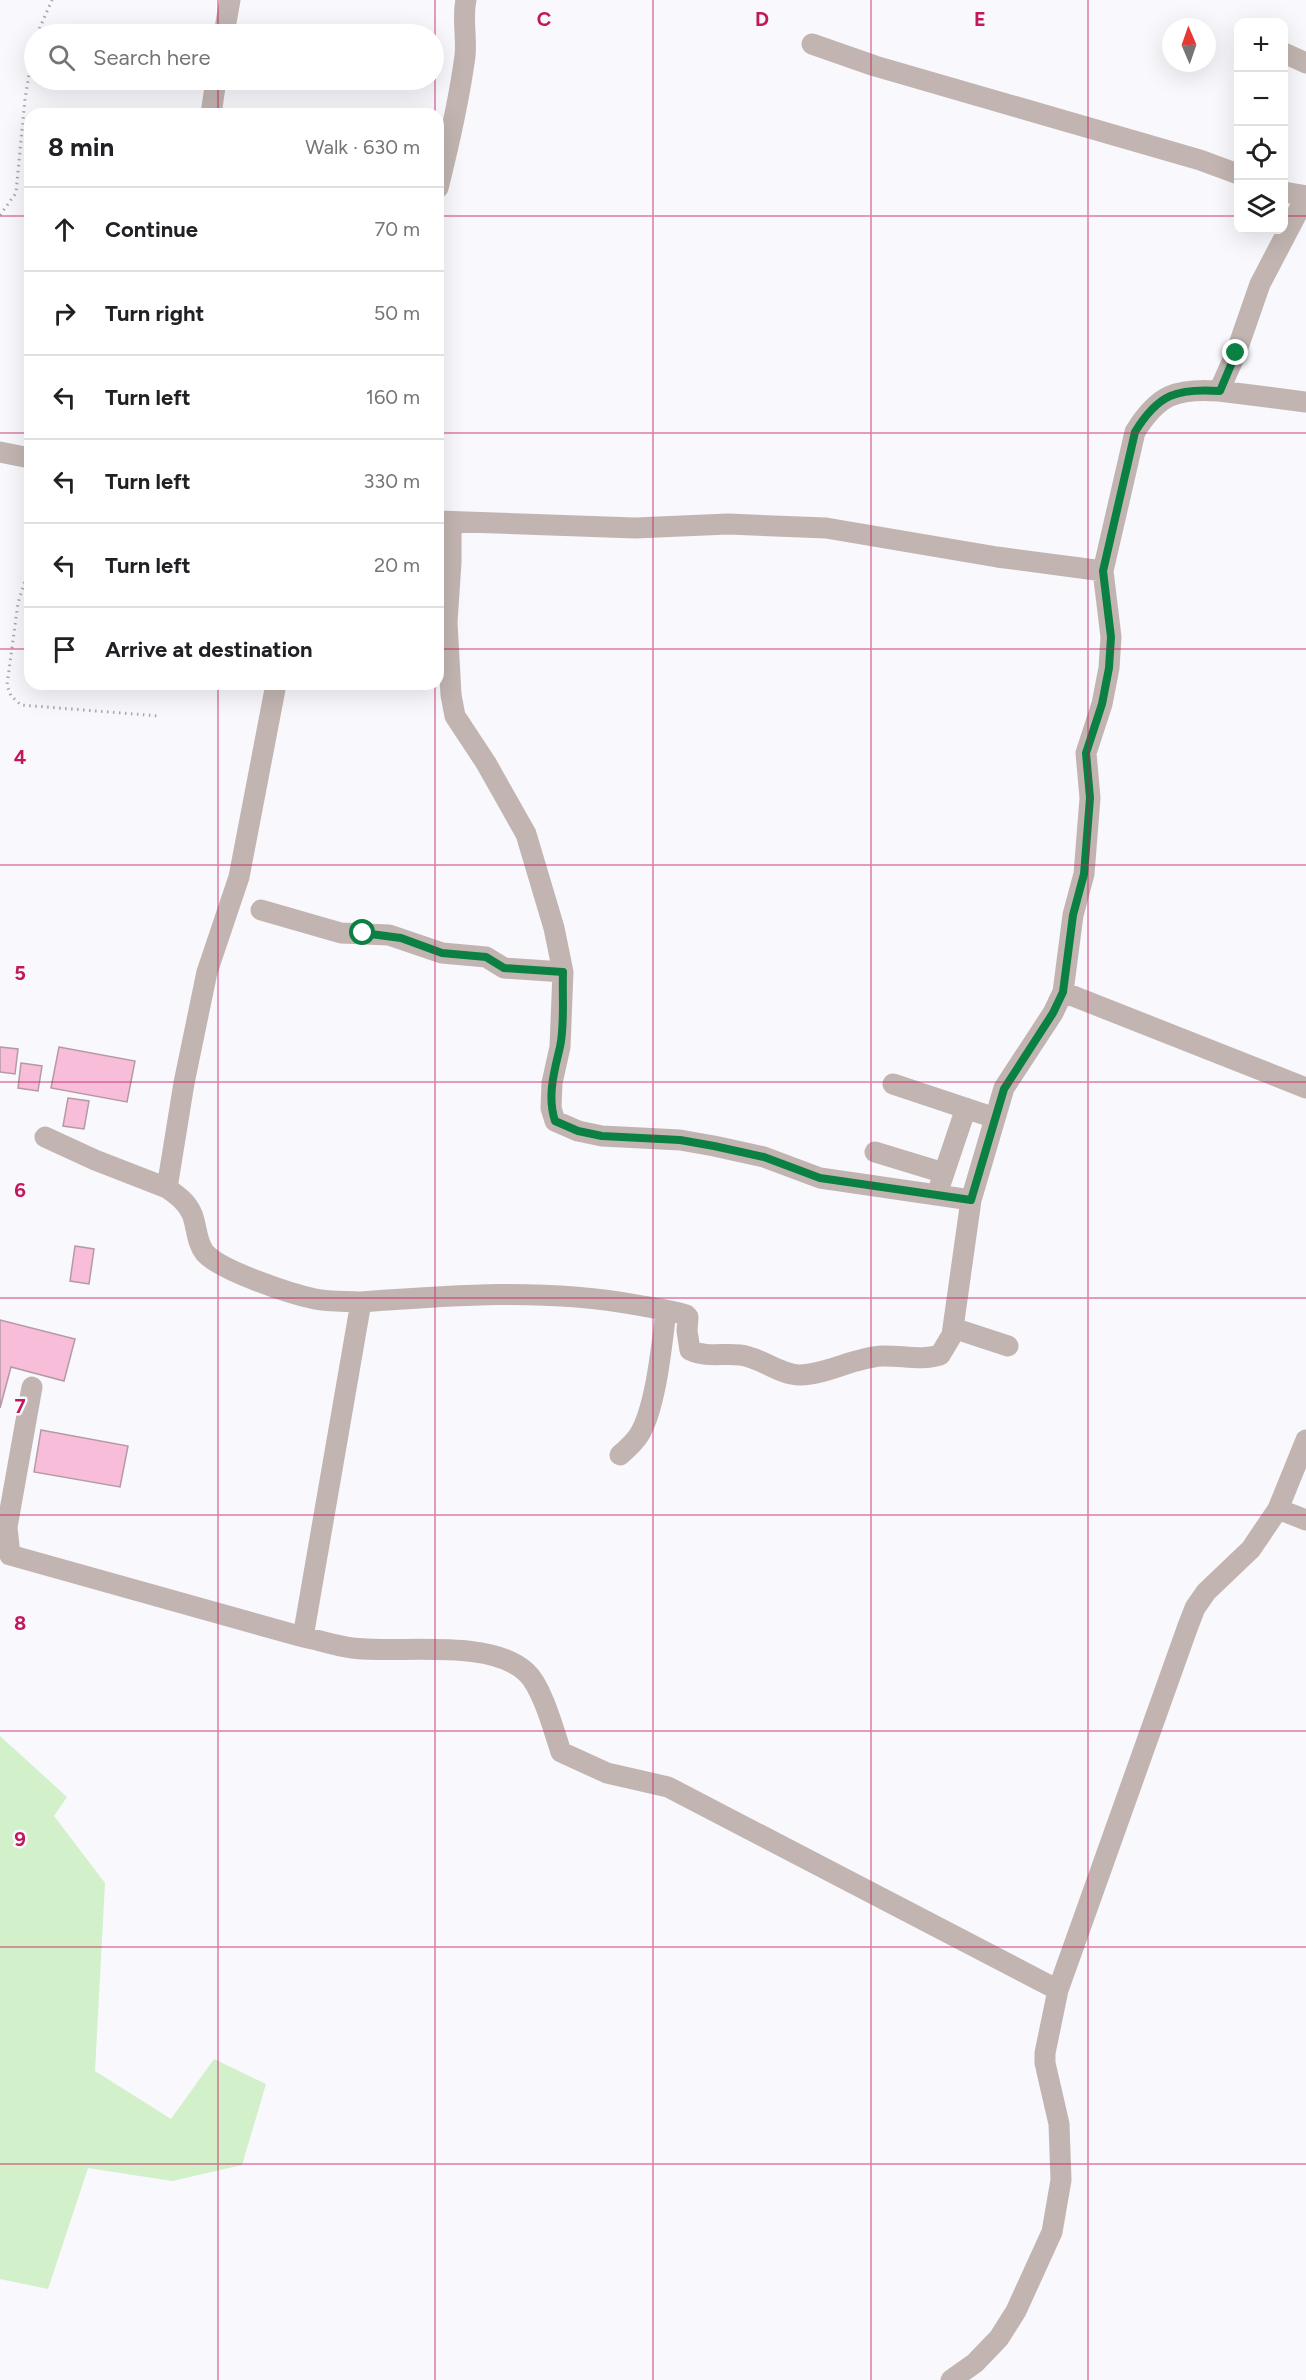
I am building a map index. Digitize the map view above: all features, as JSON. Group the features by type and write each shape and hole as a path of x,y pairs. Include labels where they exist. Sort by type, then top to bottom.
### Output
{"street":[{"path":"226,24 230,0"},
{"path":"444,162 458,103 465,52 464,9 466,0"},
{"path":"812,44 875,66 1189,157 1234,172"},
{"path":"1288,55 1306,63"},
{"path":"211,108 214,90"},
{"path":"1220,391 1260,284 1306,196 1288,193"},
{"path":"45,1137 95,1160 167,1188 184,1201 192,1215 201,1246 212,1259 291,1293 317,1300 361,1302 526,1294 622,1302 688,1317 687,1331 690,1350 705,1356 739,1355 761,1359 778,1369 798,1375 819,1373 847,1363 878,1356 931,1358 940,1355 948,1345 953,1328 971,1200 1004,1089 1047,1023 1063,992 1073,915 1084,874 1090,798 1086,753 1102,704 1109,668 1111,637 1103,571 1135,432 1142,419 1167,397 1182,390 1220,391 1306,402"},
{"path":"0,452 24,457"},
{"path":"971,1200 820,1178 764,1157 714,1146 680,1140 602,1136 573,1129 555,1121 551,1108 552,1083 560,1047 563,972 554,928 526,834 486,763 455,716 447,622 451,562 444,522 636,528 728,524 826,528 998,557 1103,571"},
{"path":"167,1188 184,1083 207,972 239,877 275,690"},
{"path":"261,910 340,933 389,935 442,953 486,957 504,968 563,972"},
{"path":"1063,992 1306,1088"},
{"path":"893,1084 995,1118"},
{"path":"875,1152 942,1180 966,1108"},
{"path":"303,1636 361,1302"},
{"path":"620,1455 634,1441 644,1425 658,1372 666,1311"},
{"path":"953,1328 1008,1346"},
{"path":"32,1387 7,1527 10,1555 352,1648 462,1650 505,1659 527,1672 541,1696 561,1752 607,1773 668,1787 1058,1990"},
{"path":"951,2380 975,2362 999,2338 1016,2310 1052,2232 1060,2180 1059,2124 1045,2063 1045,2053 1058,1990 1196,1608 1221,1576 1251,1549 1278,1509 1306,1440"},
{"path":"1278,1509 1306,1521"}],"path":[{"path":"41,24 52,0"},
{"path":"24,108 26,90"},
{"path":"0,215 16,193 24,109"},
{"path":"24,584 18,603 7,685 11,696 21,705 159,716"}],"green space":[{"path":"0,1736 67,1797 54,1816 105,1883 95,2071 171,2119 214,2059 266,2084 242,2165 172,2181 88,2168 48,2289 0,2279"}],"building":[{"path":"0,1047 18,1049 15,1074 0,1072"},
{"path":"59,1047 135,1061 127,1102 51,1088"},
{"path":"21,1063 42,1066 38,1091 18,1088"},
{"path":"68,1098 89,1101 84,1129 63,1126"},
{"path":"75,1246 94,1249 89,1284 70,1281"},
{"path":"0,1320 75,1339 64,1381 11,1367 0,1408"},
{"path":"41,1430 128,1446 120,1487 34,1472"}],"route":[{"path":"363,933 401,938 442,953 486,957 504,968 563,972 560,1047 552,1083 551,1108 555,1121 567,1127 602,1136 680,1140 714,1146 764,1157 820,1178 889,1190 971,1200 1004,1089 1053,1013 1063,992 1073,915 1084,874 1090,798 1086,753 1102,704 1109,668 1111,637 1103,571 1135,432 1142,419 1167,397 1182,390 1220,391 1236,353"}]}
